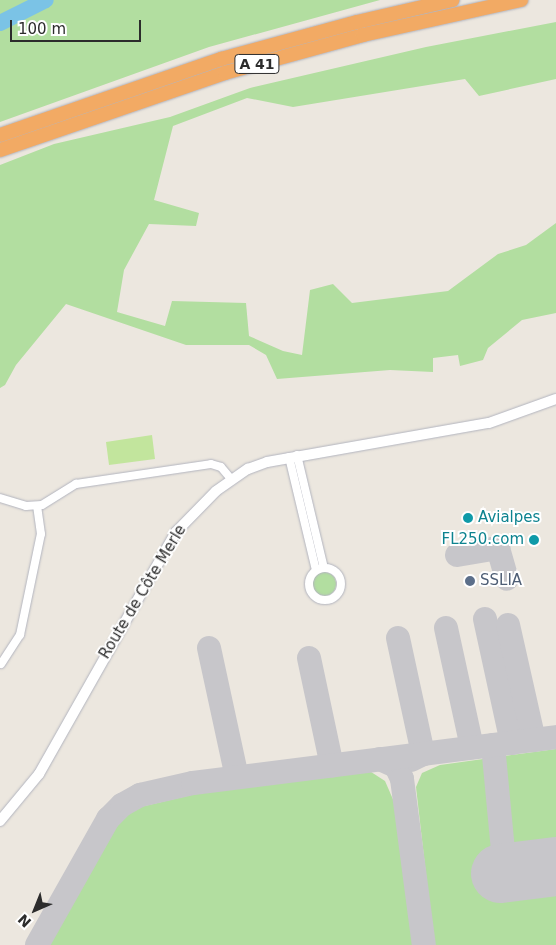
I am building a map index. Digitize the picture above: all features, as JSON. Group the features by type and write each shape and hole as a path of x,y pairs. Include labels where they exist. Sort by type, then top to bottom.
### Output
{"highway":[{"name":"A 41","path":"0,135 221,59 357,22 452,0"},
{"name":"A 41","path":"0,150 225,73 362,35 521,0"}],"main road":[{"name":"Route de Côte Merle","path":"0,821 38,774 176,532 204,500 231,480 257,466 293,456 489,423 556,399"}],"street":[{"path":"293,456 320,569"},
{"path":"0,498 20,505 37,506 52,502 76,484 197,466 218,465 231,480"},
{"path":"1,664 20,634 42,534 37,506"},
{"path":"320,569 334,571 341,582 338,594 328,601 316,598 308,588 309,579 320,569"}],"green space":[{"path":"0,0 380,0 209,47 0,122"},
{"path":"556,22 556,79 479,96 465,79 293,107 247,98 173,126 154,200 199,213 196,226 149,224 124,270 117,312 165,326 172,301 246,303 249,336 283,351 302,355 310,290 333,284 352,303 448,291 498,254 526,245 556,223 556,313 522,320 488,348 483,360 460,366 458,355 433,358 433,372 390,370 277,379 266,355 249,345 186,345 66,304 16,365 5,385 0,388 0,165 54,144 170,117 250,88 426,47"},
{"path":"152,435 155,459 109,465 106,442"},
{"path":"324,572 333,575 336,584 333,593 324,596 315,593 312,584 315,575"},
{"path":"556,749 556,945 434,945 416,787 422,773 440,765"},
{"path":"356,767 368,770 385,781 395,804 415,945 48,945 117,825 136,808 208,791"}],"waterway":[{"path":"0,23 46,0"}],"taxiway":[{"path":"457,555 498,548 507,579"},
{"path":"485,619 512,743"},
{"path":"508,625 534,740"},
{"path":"446,628 472,747"},
{"path":"398,638 423,754 411,760"},
{"path":"209,648 237,777"},
{"path":"309,658 332,766"},
{"path":"37,945 108,819 122,805 140,795 193,783 556,737"},
{"path":"493,745 505,872"},
{"path":"380,759 396,766 402,779 424,945"}],"runway":[{"path":"500,873 556,866"}],"place":[{"name":"Avialpes","path":"468,518"},
{"name":"FL250.com","path":"534,540"},
{"name":"SSLIA","path":"470,581"}]}
